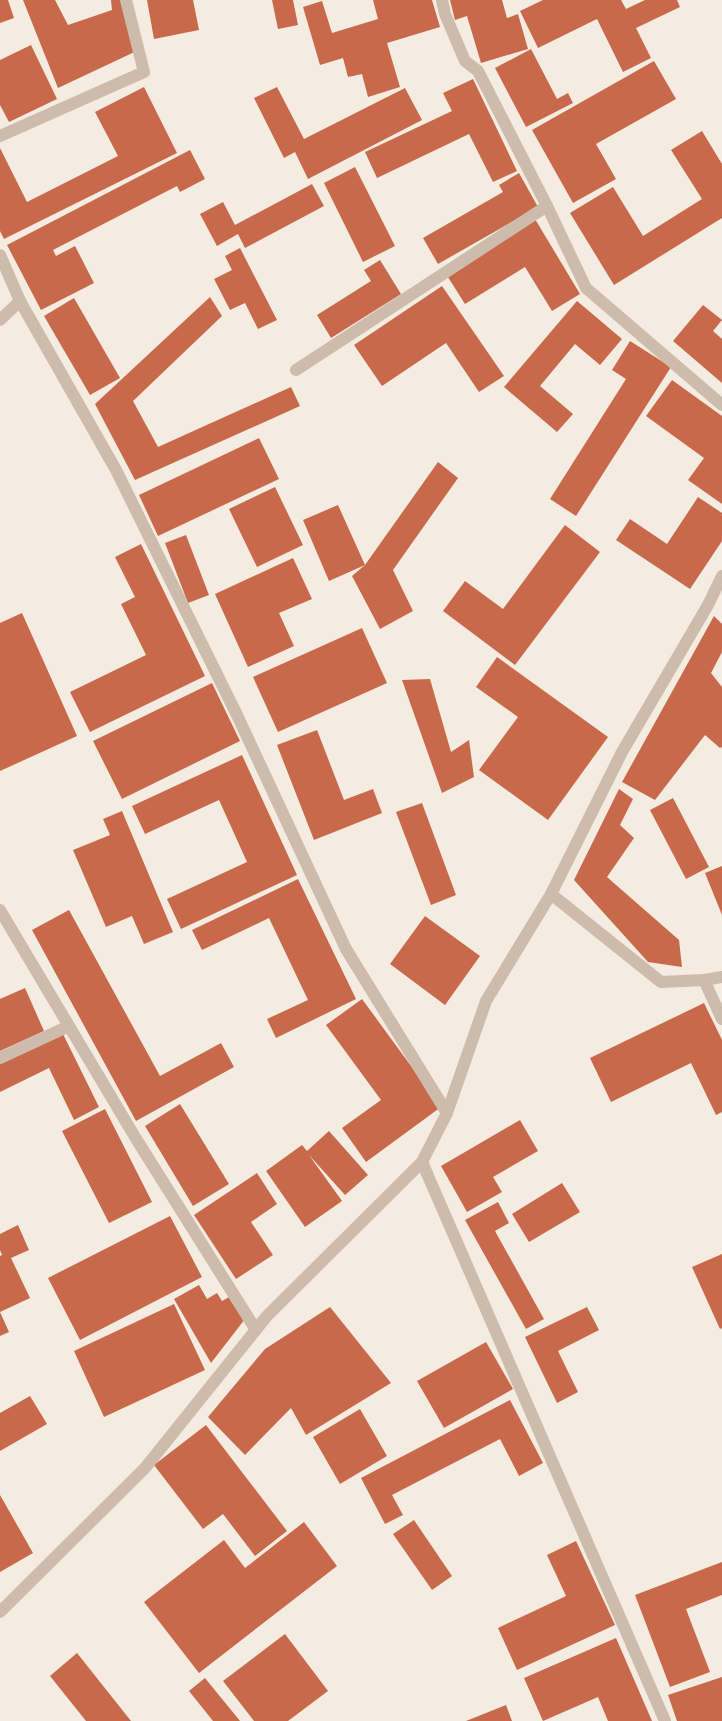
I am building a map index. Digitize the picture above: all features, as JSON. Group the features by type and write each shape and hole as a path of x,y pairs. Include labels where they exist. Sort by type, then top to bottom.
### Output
{"street":[{"path":"0,136 144,72 126,0"},
{"path":"442,0 445,14 465,61 478,71 547,206 586,288 722,405"},
{"path":"296,370 547,206"},
{"path":"0,255 20,301 116,470 237,715 346,950 447,1113"},
{"path":"0,320 20,301"},
{"path":"0,1612 145,1468 267,1316 422,1162 447,1113 486,1001 551,894 622,752 708,605 722,576"},
{"path":"551,894 661,982 704,980 722,977"},
{"path":"0,910 135,1137 256,1330"},
{"path":"704,980 722,1019"},
{"path":"0,1058 69,1026"},
{"path":"422,1162 665,1721"}],"building":[{"path":"0,0 8,0 14,18 0,23"},
{"path":"23,0 55,0 68,25 112,10 111,0 129,0 143,48 58,88"},
{"path":"147,0 193,0 199,30 154,39"},
{"path":"272,0 293,0 298,25 278,29"},
{"path":"373,0 432,0 440,27 387,43 400,87 368,97 362,74 348,77 343,58 320,65 303,7 322,1 332,33 378,19"},
{"path":"450,0 502,0 507,18 518,14 528,49 481,63 467,16 455,20"},
{"path":"543,0 621,0 626,9 645,0 677,0 680,7 636,28 651,58 623,72 597,19 538,48 520,11"},
{"path":"31,45 57,99 9,122 0,105 0,60"},
{"path":"531,49 557,99 568,93 573,103 526,127 495,68"},
{"path":"654,61 676,99 596,144 616,179 573,203 532,130"},
{"path":"473,79 517,171 493,182 469,134 377,178 365,152 452,111 443,93"},
{"path":"144,87 177,153 4,239 0,231 0,148 27,202 118,156 95,112"},
{"path":"277,87 304,139 405,88 422,120 308,179 295,152 284,158 254,98"},
{"path":"702,131 722,164 722,218 614,285 570,213 613,187 643,236 702,199 671,150"},
{"path":"190,150 205,179 180,192 177,186 53,250 56,256 75,246 94,283 41,310 7,245"},
{"path":"355,167 395,246 363,262 324,183"},
{"path":"519,173 538,207 438,264 423,238 503,192 499,185"},
{"path":"312,184 324,206 245,248 238,234 217,246 200,214 223,202 235,225"},
{"path":"535,219 580,294 552,311 525,267 465,304 446,274"},
{"path":"240,248 277,320 258,329 245,303 230,310 214,279 232,270 225,256"},
{"path":"380,260 401,294 331,338 317,315 371,281 364,270"},
{"path":"442,286 504,376 479,392 446,343 382,386 354,345"},
{"path":"210,297 222,316 133,401 158,447 291,387 300,406 135,480 95,404"},
{"path":"74,298 120,378 90,395 44,316"},
{"path":"577,301 622,339 600,365 575,344 540,386 573,414 557,432 504,387"},
{"path":"703,305 722,320 713,331 722,339 722,383 673,341"},
{"path":"630,341 671,367 576,516 550,499 626,379 612,370"},
{"path":"672,380 722,416 722,504 688,480 704,458 646,416"},
{"path":"259,438 279,479 158,536 139,495"},
{"path":"438,462 458,478 393,570 413,611 380,629 352,576 365,565"},
{"path":"275,487 303,545 257,567 229,509"},
{"path":"698,497 722,513 722,541 690,589 616,540 630,519 667,544"},
{"path":"338,505 365,565 329,581 303,520"},
{"path":"565,525 600,552 515,665 443,611 465,581 503,609"},
{"path":"186,535 209,595 188,603 165,543"},
{"path":"141,544 205,676 90,732 70,692 146,655 121,604 135,597 115,557"},
{"path":"293,558 312,599 279,613 294,646 248,667 215,594"},
{"path":"22,613 77,736 0,771 0,623"},
{"path":"714,616 722,624 722,652 711,673 722,687 722,747 720,748 705,735 655,800 622,782"},
{"path":"362,628 387,683 278,732 253,677"},
{"path":"497,657 608,737 548,820 479,770 518,717 476,687"},
{"path":"430,679 451,752 469,740 474,777 442,793 402,680"},
{"path":"212,683 240,741 122,799 93,741"},
{"path":"317,730 344,800 373,789 382,813 314,840 277,745"},
{"path":"242,755 297,875 181,929 167,899 247,862 219,800 145,834 132,806"},
{"path":"619,789 633,799 620,825 634,838 607,877 679,940 682,967 648,962 574,880"},
{"path":"673,798 709,867 686,879 650,810"},
{"path":"422,803 456,895 431,905 396,812"},
{"path":"122,811 173,932 144,944 132,916 106,927 73,850 110,835 103,819"},
{"path":"722,866 722,915 705,873"},
{"path":"298,879 356,999 276,1038 267,1019 308,1000 269,918 202,950 192,930"},
{"path":"69,910 160,1076 221,1043 234,1067 136,1121 32,930"},
{"path":"425,916 480,956 445,1005 390,964"},
{"path":"25,988 44,1031 0,1051 0,999"},
{"path":"362,999 441,1107 366,1162 342,1128 381,1100 326,1025"},
{"path":"704,1003 722,1040 722,1112 716,1115 691,1063 611,1102 590,1058"},
{"path":"62,1032 99,1107 74,1120 49,1068 0,1092 0,1063"},
{"path":"180,1104 229,1184 193,1206 145,1126"},
{"path":"105,1109 152,1202 109,1223 62,1131"},
{"path":"520,1120 538,1151 493,1177 502,1192 467,1212 441,1166"},
{"path":"329,1131 368,1175 345,1195 309,1155 342,1201 305,1227 266,1171 302,1145 307,1151"},
{"path":"257,1173 277,1204 251,1222 273,1255 236,1279 194,1215"},
{"path":"562,1183 580,1212 529,1242 512,1214"},
{"path":"498,1202 509,1223 495,1231 544,1319 526,1329 465,1220"},
{"path":"170,1216 202,1277 80,1340 48,1278"},
{"path":"18,1225 29,1250 11,1258 30,1298 0,1312 0,1256 2,1255 0,1250 0,1234"},
{"path":"722,1254 722,1328 720,1329 692,1267"},
{"path":"199,1285 207,1299 217,1293 222,1301 231,1296 245,1319 211,1363 174,1299"},
{"path":"174,1304 205,1370 104,1417 74,1351"},
{"path":"330,1307 391,1383 306,1435 291,1408 245,1455 208,1417 265,1349"},
{"path":"587,1307 599,1330 558,1351 578,1392 557,1403 525,1337"},
{"path":"0,1312 9,1332 0,1336"},
{"path":"486,1342 513,1389 444,1428 417,1381"},
{"path":"30,1396 47,1424 0,1451 0,1413"},
{"path":"510,1400 543,1463 519,1476 500,1439 392,1495 403,1515 385,1524 361,1478"},
{"path":"360,1409 387,1456 340,1484 313,1437"},
{"path":"206,1425 287,1531 255,1556 223,1514 203,1529 154,1465"},
{"path":"0,1495 33,1553 0,1572"},
{"path":"414,1520 452,1576 432,1590 393,1534"},
{"path":"304,1522 337,1566 199,1673 144,1602 224,1540 245,1568"},
{"path":"576,1541 615,1625 517,1670 498,1628 566,1596 547,1555"},
{"path":"722,1562 722,1595 686,1609 710,1672 670,1687 635,1595"},
{"path":"285,1634 328,1691 288,1721 254,1721 223,1681"},
{"path":"616,1638 652,1721 608,1721 598,1697 543,1721 524,1678"},
{"path":"77,1653 131,1721 86,1721 50,1676"},
{"path":"722,1677 722,1721 677,1721 668,1695"},
{"path":"205,1678 240,1721 213,1721 189,1691"},
{"path":"506,1705 512,1721 466,1721"}]}
